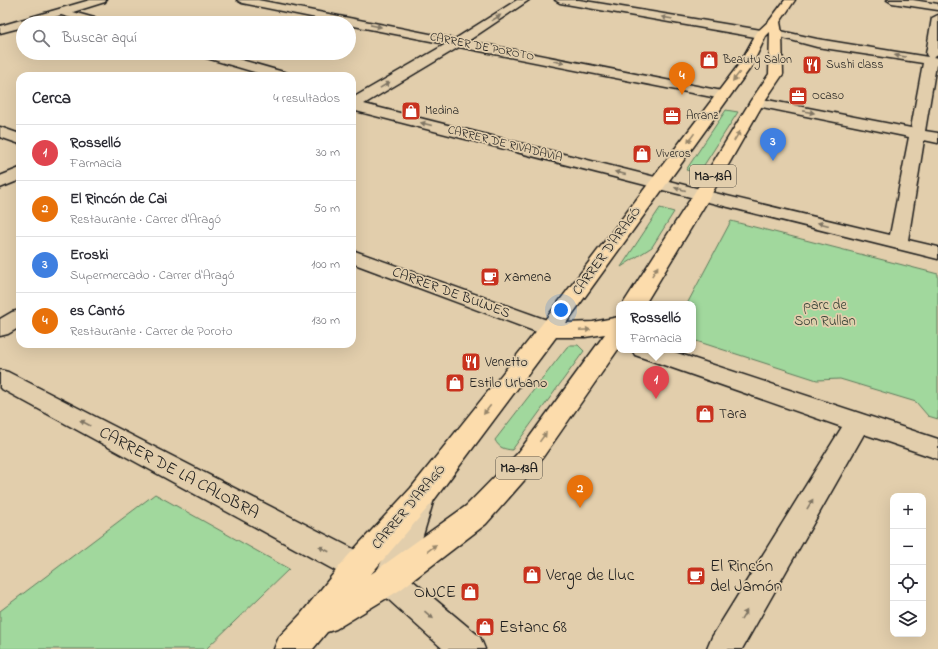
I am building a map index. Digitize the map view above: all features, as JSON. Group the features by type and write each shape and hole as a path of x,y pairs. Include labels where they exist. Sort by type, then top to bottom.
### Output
{"main road":[{"name":"CARRER D'ARAGÓ","path":"291,649 313,625 358,568 421,496 550,329 657,183 740,98 776,74 775,33 790,0"},
{"path":"761,34 775,33"},
{"name":"CARRER D'ARAGÓ","path":"636,301 702,195 740,98 746,64 761,34 775,33"},
{"path":"550,329 576,331 597,329 616,334"},
{"name":"CARRER D'ARAGÓ","path":"313,625 389,580 476,515 527,460 616,335"}],"street":[{"path":"48,16 101,0"},
{"name":"CARRER DE POROTO","path":"242,0 324,16"},
{"path":"356,101 458,42 524,0"},
{"path":"560,0 761,34"},
{"path":"892,0 938,7"},
{"path":"653,4 761,34"},
{"path":"62,12 76,16"},
{"path":"898,243 917,134 933,59 938,18"},
{"name":"CARRER DE POROTO","path":"356,22 938,138"},
{"path":"0,30 16,25"},
{"path":"775,33 817,43 933,59"},
{"path":"228,60 268,72"},
{"name":"CARRER DE RIVADAVIA","path":"356,102 702,195 938,253"},
{"path":"0,132 16,138"},
{"path":"0,183 16,175"},
{"name":"CARRER DE BULNES","path":"356,257 550,329"},
{"path":"0,329 16,319"},
{"path":"652,353 938,449"},
{"name":"CARRER DE LA CALOBRA","path":"0,378 358,568"},
{"path":"724,649 858,422"},
{"path":"421,496 406,542 389,580 468,649"}],"green space":[{"path":"726,110 738,112 699,173 686,170"},
{"path":"660,208 674,212 652,247 621,267"},
{"name":"parc de Son Rullan","path":"731,221 938,274 938,419 928,416 916,402 840,379 817,380 696,341 696,301 689,301"},
{"path":"570,345 578,345 584,351 512,450 504,449 495,440"},
{"path":"155,494 289,569 206,649 0,649 0,611"}],"place":[{"name":"Beauty Salon","path":"709,60"},
{"name":"Sushi class","path":"812,65"},
{"name":"es Cantó","path":"682,95"},
{"name":"Ocaso","path":"798,96"},
{"name":"Medina","path":"411,111"},
{"name":"Arranz","path":"672,116"},
{"name":"Viveros","path":"642,154"},
{"name":"Eroski","path":"773,161"},
{"name":"Xamena","path":"490,277"},
{"name":"Venetto","path":"471,362"},
{"name":"Estilo Urbano","path":"455,383"},
{"name":"Rosselló","path":"656,399"},
{"name":"Tara","path":"705,414"},
{"name":"El Rincón de Cai","path":"580,508"},
{"name":"Verge de Lluc","path":"532,575"},
{"name":"El Rincón del Jamón","path":"696,576"},
{"name":"ONCE","path":"470,592"},
{"name":"Estanc 68","path":"485,627"}]}
